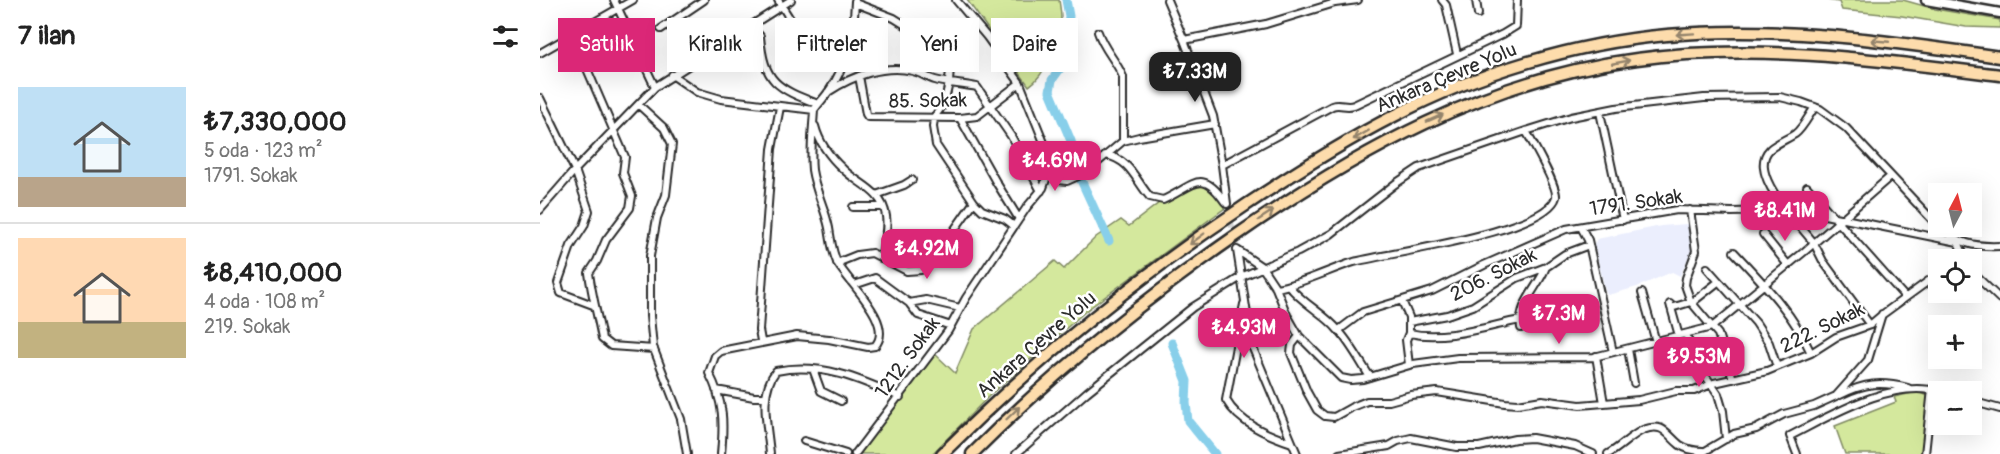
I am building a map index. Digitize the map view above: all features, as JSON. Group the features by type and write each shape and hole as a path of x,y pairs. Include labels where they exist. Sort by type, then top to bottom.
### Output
{"highway":[{"name":"Ankara Çevre Yolu","path":"942,454 998,399 1090,319 1204,233 1292,175 1395,115 1442,94 1531,61 1573,50 1664,35 1719,31 1775,32 1903,43 2000,57"},
{"path":"1903,43 2000,52"},
{"name":"Ankara Çevre Yolu","path":"972,454 1014,411 1090,344 1215,250 1260,219 1395,136 1479,100 1537,80 1585,68 1635,59 1690,53 1787,53 2000,75"},
{"path":"1917,65 2000,81"}],"street":[{"path":"614,0 655,87"},
{"path":"601,18 633,0"},
{"path":"661,29 704,0"},
{"path":"760,18 780,3 791,0"},
{"path":"956,0 987,37 1020,83 1049,155 1049,171 1058,180 1073,179 1085,173 1123,141 1215,124"},
{"path":"1106,155 1126,163 1150,197 1163,200 1190,185 1207,182 1215,186 1227,204 1215,124 1167,0"},
{"path":"1184,40 1266,24 1335,3 1358,0"},
{"path":"1442,0 1446,5 1457,54"},
{"path":"1476,0 1478,14"},
{"path":"1222,165 1332,106 1354,105 1516,26 1517,0"},
{"path":"1926,0 2000,13"},
{"path":"853,18 855,2 894,18 918,33 933,39 944,48 948,58 949,83 944,104 934,117 936,145 974,202 982,210 1005,219 1014,226"},
{"path":"780,3 788,18"},
{"path":"1098,32 1102,46 1123,77 1123,141"},
{"path":"540,53 558,42"},
{"path":"763,52 771,79 782,88 816,107"},
{"path":"828,92 859,76 900,69 934,80 977,87 992,105 1027,162 1041,191"},
{"path":"588,72 625,157 623,173 632,196 630,208 606,240 589,273 593,305 602,339 611,346 654,349"},
{"path":"540,210 655,87 677,72"},
{"path":"721,454 724,424 719,396 709,373 715,356 721,351 761,341 797,336 829,339 868,347 875,346 879,340 879,323 837,263 812,171 813,120 816,107 828,92 838,72"},
{"path":"672,75 697,92 721,99 780,107 816,107"},
{"name":"85. Sokak","path":"859,76 868,117 960,118 977,116 1020,83"},
{"path":"1016,454 1087,392 1193,307 1241,277 1298,252 1331,234 1395,183 1419,168 1571,117 1678,100 1780,97 1815,107 1846,128 1928,215"},
{"path":"540,98 575,170 589,211 588,219 571,246 558,283 561,293 593,305"},
{"path":"639,105 664,128 672,144 666,195 657,218 650,256 651,316 654,349 681,419 687,454"},
{"path":"761,341 759,330 772,149 780,107"},
{"path":"1786,209 1772,193 1766,181 1767,154 1771,148 1794,135 1815,107"},
{"path":"1600,112 1623,220"},
{"path":"960,118 1019,219"},
{"path":"813,120 818,137 829,153 844,170 872,189 883,207 886,216 886,233 881,258"},
{"path":"1276,288 1288,286 1356,262 1465,240 1506,227 1549,208 1556,198 1556,190 1526,131"},
{"name":"1212. Sokak","path":"855,454 951,326 960,308 1014,226 1041,191 1049,171"},
{"path":"1297,454 1252,346 1237,250 1262,267 1276,288 1299,336 1341,378 1351,380 1370,377 1409,365 1458,358 1596,356 1712,327 1891,176"},
{"path":"876,195 912,180"},
{"path":"1808,187 1839,219 1905,297"},
{"path":"837,263 857,255 872,253 907,271 921,270 931,263 974,202"},
{"path":"854,207 883,207"},
{"name":"1791. Sokak","path":"1339,330 1363,312 1432,291 1566,229 1677,210 1732,212 1786,209 1977,246 2000,246"},
{"path":"1690,210 1696,251 1685,282 1691,302 1718,334 1733,379"},
{"path":"1799,225 1814,243 1823,261 1870,325"},
{"path":"1581,227 1589,245 1613,352"},
{"path":"1763,234 1788,265"},
{"path":"1952,237 1958,242 1961,249"},
{"name":"206. Sokak","path":"1409,322 1447,315 1473,306 1517,278 1546,267 1565,254 1589,245"},
{"path":"1734,252 1793,319 1811,353"},
{"path":"1521,328 1520,320 1528,298 1546,267"},
{"path":"1707,268 1738,305 1756,322 1769,343 1777,367"},
{"path":"854,285 875,278 909,303 918,315 951,326"},
{"name":"222. Sokak","path":"1604,404 1639,400 1676,390 1694,391 1777,367 1811,353 1836,337 1870,325 1928,281"},
{"path":"1718,282 1691,302 1671,306 1696,362 1718,394 1723,411 1726,439"},
{"path":"1982,282 2000,299"},
{"path":"1288,286 1303,302 1339,330 1370,377"},
{"path":"1642,293 1656,342"},
{"path":"909,303 926,300 960,308"},
{"path":"1244,300 1226,399 1232,409 1249,422 1270,436 1292,443"},
{"path":"1402,301 1409,322 1409,333 1406,340 1409,365"},
{"path":"1836,396 1868,360 1883,314"},
{"path":"1409,333 1441,334 1520,320"},
{"path":"1299,336 1292,345 1291,353 1317,410 1325,416 1334,417 1367,401 1389,401 1411,395 1437,392 1517,404 1542,400 1580,405 1604,404 1596,356"},
{"path":"1628,349 1634,383"},
{"path":"770,454 766,397 770,379 776,371 791,368 832,371 900,397"},
{"path":"813,369 821,391 841,401"},
{"path":"1608,454 1620,448 1631,436 1652,427 1663,429 1681,446 1702,453 1734,434 1756,429 1784,414 1814,406 1860,385 1895,385 1928,389"},
{"path":"1797,454 1790,436 1849,407 1911,388"},
{"path":"716,390 766,397"},
{"path":"1982,404 2000,409"},
{"path":"1925,454 1928,435"},
{"path":"1339,454 1389,446 1412,438 1457,447 1479,447 1515,439 1532,438 1575,446 1593,454"},
{"path":"804,441 846,454"}],"shaded area":[{"path":"1687,224 1692,249 1680,276 1672,272 1637,287 1608,295 1606,293 1594,244 1597,239 1661,226"}],"green space":[{"path":"967,0 1059,0 1061,18 991,18 991,33"},
{"path":"1826,0 1903,0 1935,9 2000,20 2000,28 1966,27 1902,16 1842,10 1839,2"},
{"path":"1019,72 1042,72 1035,81 1029,86"},
{"path":"1200,182 1215,186 1225,208 1087,310 991,394 932,454 855,454 933,352 955,373 974,329 1055,261 1064,269 1096,237 1121,220 1129,226 1163,200"},
{"path":"1917,392 1928,396 1923,454 1845,454 1835,426 1896,402 1894,397"}],"waterway":[{"path":"1066,0 1069,16 1066,48 1062,66 1052,80 1050,91 1071,141 1081,180 1109,241"},
{"path":"1172,343 1187,381 1188,421 1215,454"}],"tunnel":[{"path":"1227,204 1237,250"}]}
